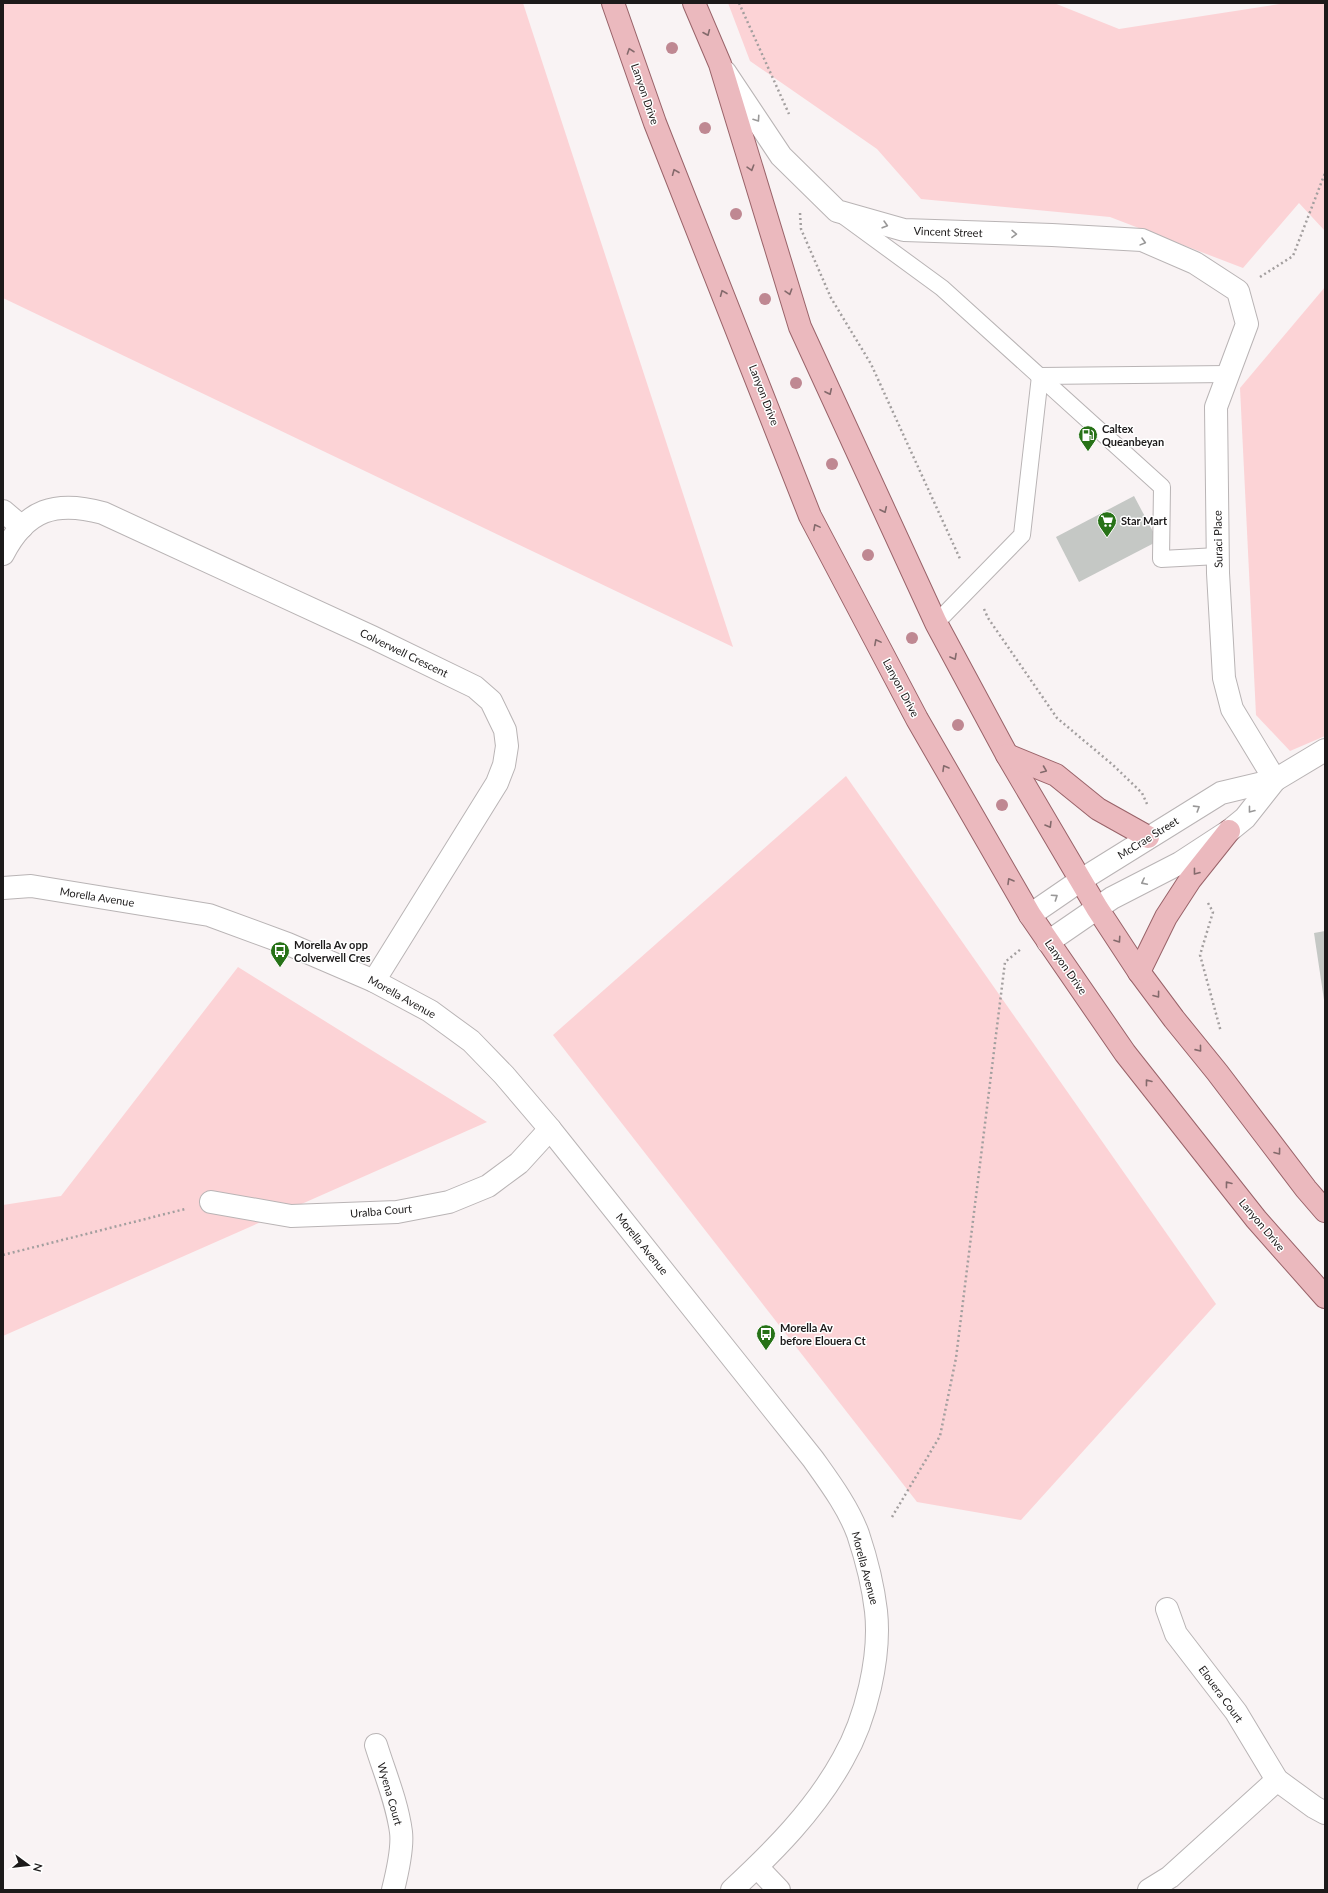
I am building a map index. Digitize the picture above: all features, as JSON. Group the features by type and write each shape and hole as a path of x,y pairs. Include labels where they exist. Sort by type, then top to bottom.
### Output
{"main road":[{"name":"Lanyon Drive","path":"613,3 655,123 810,516 917,719 1030,915 1125,1053 1256,1219 1325,1297"},
{"path":"694,3 720,64 800,327 936,623 1008,755 1097,908 1139,972 1306,1189 1325,1210"},
{"path":"1008,755 1056,775 1098,809 1154,834"},
{"path":"1139,972 1166,917 1190,880 1229,831"}],"street":[{"name":"Vincent Street","path":"720,64 781,156 837,211 904,230 1052,235 1142,240 1195,263 1238,292"},
{"name":"Suraci Place","path":"1238,292 1247,324 1216,407 1218,556 1224,678 1232,709 1275,780"},
{"name":"Colverwell Crescent","path":"3,554 22,527 45,510 62,507 82,507 103,513 392,646 475,687 491,701 505,730 507,746 504,765 497,783 374,981"},
{"path":"3,512 22,527"},
{"name":"McCrae Street","path":"1030,915 1081,880 1221,793 1275,780 1325,750"},
{"name":"McCrae Street","path":"1045,938 1112,898 1180,863 1229,831 1246,818 1275,780"},
{"name":"Morella Avenue","path":"3,888 31,886 209,915 288,944 374,981 430,1010 471,1041 504,1075 550,1129 814,1459 839,1496 858,1534 873,1589 876,1612 874,1659 870,1685 860,1721 844,1758 824,1789 796,1826 757,1867 732,1890"},
{"name":"Uralba Court","path":"211,1202 290,1216 397,1212 449,1202 488,1186 519,1163 550,1129"},
{"name":"Elouera Court","path":"1167,1609 1176,1634 1236,1712 1277,1780 1314,1807 1325,1813"},
{"name":"Wyena Court","path":"376,1746 394,1800 402,1833 397,1875 393,1890"},
{"path":"1149,1890 1170,1877 1277,1780"},
{"path":"757,1867 779,1890"}],"lane":[{"path":"837,211 942,288 1162,487 1161,559 1218,556"},
{"path":"1040,376 1228,374"},
{"path":"936,623 1022,535 1040,376"}],"path":[{"path":"739,3 790,117"},
{"path":"1238,292 1293,256 1325,173"},
{"path":"811,185 799,203 801,229 831,298 871,364 988,618 1056,718 1113,765 1142,793 1154,834"},
{"path":"1190,880 1205,896 1213,912 1200,955 1221,1029 1217,1072"},
{"path":"892,1517 940,1436 954,1366 1005,962 1045,938"},
{"path":"3,1255 211,1202"}],"shaded area":[{"path":"3,3 523,3 733,647 3,298"},
{"path":"728,3 1054,3 1119,29 1286,3 1325,3 1325,231 1299,203 1243,268 1110,217 921,199 877,149 750,61"},
{"path":"1325,287 1325,736 1290,751 1256,715 1240,388"},
{"path":"846,776 1216,1304 1021,1520 917,1502 553,1035"},
{"path":"238,967 487,1122 3,1336 3,1205 61,1196"}],"building":[{"path":"1134,496 1158,541 1079,582 1056,537"},
{"path":"1325,931 1325,1000 1324,1000 1314,933"}],"place":[{"name":"Caltex Queanbeyan","path":"1088,452"},
{"name":"Star Mart","path":"1107,538"},
{"name":"Morella Av opp Colverwell Cres","path":"280,968"},
{"name":"Morella Av before Elouera Ct","path":"766,1351"}]}
